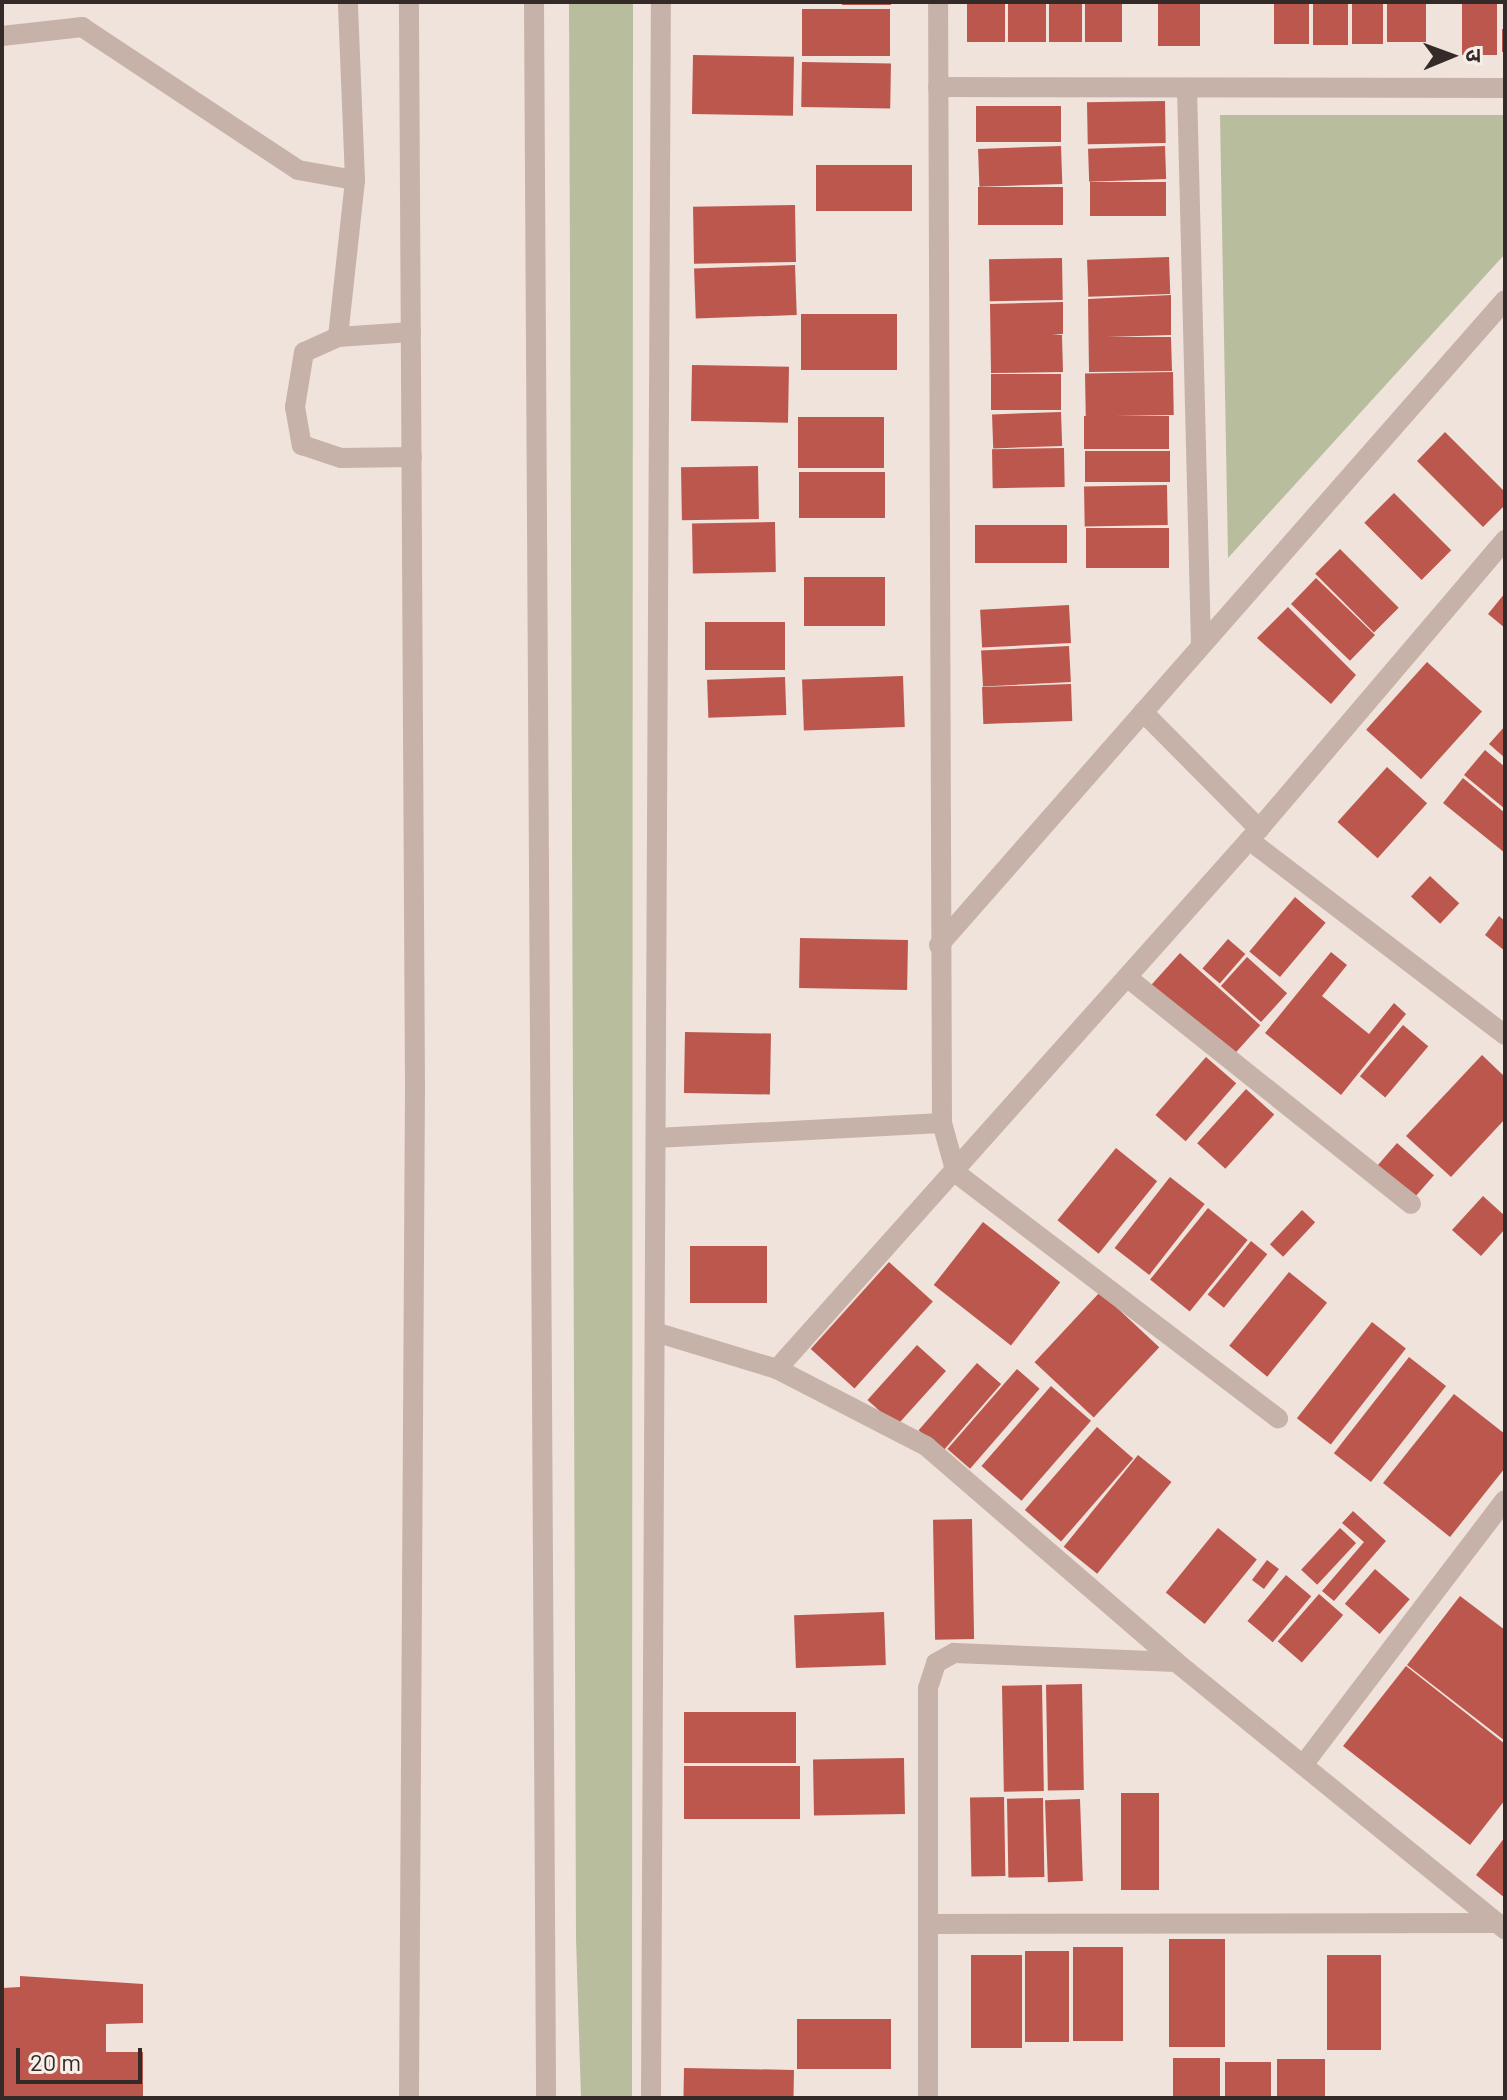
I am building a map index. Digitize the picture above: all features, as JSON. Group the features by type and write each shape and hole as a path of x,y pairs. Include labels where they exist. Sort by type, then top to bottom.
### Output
{"street":[{"path":"338,337 355,180 348,2"},
{"path":"409,2 412,457 409,2098"},
{"path":"534,2 546,2098"},
{"path":"651,2098 661,2"},
{"path":"938,2 942,1123 956,1173 1278,1418"},
{"path":"2,36 82,27 298,170 355,180"},
{"path":"938,87 1505,88"},
{"path":"1187,88 1201,645"},
{"path":"939,945 1505,300"},
{"path":"411,332 338,337 304,352 295,407 302,445 341,458 412,457"},
{"path":"777,1369 1128,978 1505,540"},
{"path":"1143,712 1254,834 1505,1035"},
{"path":"1128,978 1411,1204"},
{"path":"656,1138 942,1123"},
{"path":"655,1332 777,1369 926,1446 1176,1662 1502,1926"},
{"path":"1303,1765 1505,1500"},
{"path":"928,2098 931,1924 928,1688 936,1663 954,1653 1176,1662"},
{"path":"931,1924 1502,1926"}],"green space":[{"path":"569,2 633,2 632,2098 581,2098 576,1939"},
{"path":"1220,115 1505,115 1505,254 1228,558"}],"building":[{"path":"842,2 891,2 891,5 842,5"},
{"path":"967,2 1005,2 1005,42 967,42"},
{"path":"1008,2 1046,2 1046,42 1008,42"},
{"path":"1049,2 1082,2 1082,42 1049,42"},
{"path":"1085,2 1122,2 1122,42 1085,42"},
{"path":"1158,2 1200,2 1200,46 1158,46"},
{"path":"1274,2 1309,2 1309,44 1274,44"},
{"path":"1313,2 1348,2 1348,45 1313,45"},
{"path":"1352,2 1383,2 1383,44 1352,44"},
{"path":"1387,2 1426,2 1426,42 1387,42"},
{"path":"1462,2 1497,2 1497,55 1462,55"},
{"path":"802,9 890,9 890,56 802,56"},
{"path":"1502,29 1505,29 1505,52 1502,52"},
{"path":"693,55 794,57 793,116 692,114"},
{"path":"802,62 891,64 890,109 801,107"},
{"path":"1165,101 1166,143 1088,144 1087,102"},
{"path":"976,106 1061,106 1061,142 976,142"},
{"path":"1061,146 1062,184 979,187 978,149"},
{"path":"1165,146 1166,179 1089,182 1088,149"},
{"path":"816,165 912,165 912,211 816,211"},
{"path":"1090,182 1166,182 1166,216 1090,216"},
{"path":"978,187 1063,187 1063,225 978,225"},
{"path":"795,205 796,262 694,264 693,207"},
{"path":"1169,257 1170,294 1088,297 1087,260"},
{"path":"1062,258 1063,300 990,301 989,259"},
{"path":"795,265 797,315 696,318 694,269"},
{"path":"1171,295 1171,335 1107,337 1171,337 1172,371 1089,372 1088,299"},
{"path":"1063,302 1063,334 1052,334 1062,335 1063,372 991,373 990,304"},
{"path":"801,314 897,314 897,370 801,370"},
{"path":"692,365 789,367 788,423 691,421"},
{"path":"1173,372 1174,415 1086,417 1085,374"},
{"path":"991,374 1061,374 1061,410 991,410"},
{"path":"1061,412 1062,446 993,448 992,414"},
{"path":"1084,416 1169,416 1169,449 1084,449"},
{"path":"798,417 884,417 884,468 798,468"},
{"path":"1445,432 1505,492 1505,505 1483,527 1417,461"},
{"path":"1064,448 1065,487 993,488 992,449"},
{"path":"1085,451 1170,451 1170,482 1085,482"},
{"path":"758,466 759,519 682,520 681,467"},
{"path":"799,472 885,472 885,518 799,518"},
{"path":"1167,485 1168,525 1085,526 1084,486"},
{"path":"1394,493 1451,550 1422,580 1364,523"},
{"path":"775,522 776,572 693,573 692,523"},
{"path":"975,525 1067,525 1067,563 975,563"},
{"path":"1086,528 1169,528 1169,568 1086,568"},
{"path":"1340,549 1399,608 1374,632 1315,574"},
{"path":"804,577 885,577 885,626 804,626"},
{"path":"1316,578 1375,635 1350,661 1291,604"},
{"path":"1505,593 1505,628 1488,614"},
{"path":"1069,605 1071,643 982,648 980,610"},
{"path":"1288,607 1356,675 1331,704 1257,638"},
{"path":"705,622 785,622 785,670 705,670"},
{"path":"1069,646 1071,682 983,687 981,651"},
{"path":"1427,662 1482,712 1421,779 1366,730"},
{"path":"903,676 905,727 804,730 802,680"},
{"path":"785,677 786,715 708,718 707,680"},
{"path":"1071,684 1072,721 983,724 982,687"},
{"path":"1505,726 1505,758 1489,744"},
{"path":"1485,750 1505,767 1505,809 1464,775"},
{"path":"1387,767 1427,803 1378,858 1337,822"},
{"path":"1463,778 1505,813 1505,853 1443,803"},
{"path":"1430,876 1459,903 1440,924 1411,896"},
{"path":"1295,897 1326,923 1280,977 1249,951"},
{"path":"1499,916 1505,921 1505,951 1485,935"},
{"path":"800,938 908,940 907,990 799,988"},
{"path":"1228,939 1245,954 1220,984 1202,968"},
{"path":"1331,952 1347,965 1322,996 1369,1034 1394,1003 1406,1014 1341,1095 1265,1033"},
{"path":"1180,953 1260,1025 1231,1058 1151,986"},
{"path":"1247,957 1287,993 1261,1022 1221,986"},
{"path":"1403,1025 1428,1046 1385,1098 1360,1076"},
{"path":"685,1032 771,1034 770,1094 684,1093"},
{"path":"1482,1055 1505,1077 1505,1119 1451,1177 1406,1136"},
{"path":"1206,1057 1236,1083 1186,1141 1155,1115"},
{"path":"1246,1089 1274,1114 1225,1169 1197,1143"},
{"path":"1397,1143 1434,1175 1413,1199 1376,1167"},
{"path":"1116,1148 1157,1181 1099,1254 1057,1220"},
{"path":"1170,1177 1205,1204 1149,1275 1115,1248"},
{"path":"1483,1196 1505,1216 1505,1229 1481,1256 1452,1230"},
{"path":"1208,1208 1248,1240 1190,1312 1150,1279"},
{"path":"1302,1210 1315,1222 1283,1257 1270,1244"},
{"path":"983,1222 1060,1282 1011,1345 934,1285"},
{"path":"1251,1241 1267,1254 1224,1308 1208,1295"},
{"path":"690,1246 767,1246 767,1303 690,1303"},
{"path":"889,1262 933,1301 855,1388 811,1349"},
{"path":"1289,1272 1327,1303 1267,1377 1229,1346"},
{"path":"1100,1292 1159,1347 1094,1417 1035,1362"},
{"path":"1372,1322 1406,1348 1331,1445 1297,1418"},
{"path":"917,1345 946,1371 896,1426 867,1400"},
{"path":"1409,1357 1446,1386 1371,1482 1334,1453"},
{"path":"977,1363 1001,1384 943,1451 919,1430"},
{"path":"1017,1369 1040,1389 970,1469 947,1449"},
{"path":"1051,1386 1091,1421 1021,1501 981,1466"},
{"path":"1454,1394 1505,1434 1505,1468 1450,1537 1383,1483"},
{"path":"1097,1427 1133,1458 1061,1542 1025,1510"},
{"path":"1138,1455 1171,1482 1097,1574 1064,1547"},
{"path":"1353,1511 1386,1541 1334,1601 1322,1591 1364,1542 1342,1523"},
{"path":"972,1519 974,1639 935,1640 933,1520"},
{"path":"1218,1528 1257,1559 1205,1624 1166,1593"},
{"path":"1340,1528 1356,1543 1317,1585 1301,1570"},
{"path":"1267,1560 1279,1569 1264,1589 1252,1580"},
{"path":"1375,1569 1410,1599 1380,1634 1345,1604"},
{"path":"1286,1575 1311,1596 1273,1642 1247,1621"},
{"path":"1319,1594 1343,1615 1302,1663 1278,1642"},
{"path":"1460,1596 1505,1630 1505,1741 1407,1665"},
{"path":"884,1612 886,1665 796,1668 794,1615"},
{"path":"1406,1666 1505,1744 1505,1800 1470,1845 1343,1746"},
{"path":"1082,1684 1084,1790 1048,1791 1046,1685"},
{"path":"1042,1685 1044,1791 1004,1792 1002,1686"},
{"path":"684,1712 796,1712 796,1763 684,1763"},
{"path":"904,1758 905,1814 814,1816 813,1760"},
{"path":"684,1766 800,1766 800,1819 684,1819"},
{"path":"1121,1793 1159,1793 1159,1890 1121,1890"},
{"path":"1004,1797 1005,1876 971,1877 970,1798"},
{"path":"1043,1798 1044,1877 1008,1878 1007,1799"},
{"path":"1080,1799 1083,1881 1048,1882 1045,1800"},
{"path":"1505,1837 1505,1898 1476,1875"},
{"path":"1169,1939 1225,1939 1225,2047 1169,2047"},
{"path":"1073,1947 1123,1947 1123,2041 1073,2041"},
{"path":"1025,1951 1069,1951 1069,2042 1025,2042"},
{"path":"971,1955 1022,1955 1022,2048 971,2048"},
{"path":"1327,1955 1381,1955 1381,2050 1327,2050"},
{"path":"20,1976 143,1984 143,2023 106,2024 106,2052 143,2052 143,2098 2,2098 2,1988 20,1987"},
{"path":"797,2019 891,2019 891,2069 797,2069"},
{"path":"1173,2058 1220,2058 1220,2098 1173,2098"},
{"path":"1277,2059 1325,2059 1325,2098 1277,2098"},
{"path":"1225,2062 1271,2062 1271,2098 1225,2098"},
{"path":"684,2068 794,2070 793,2098 683,2098"}]}
